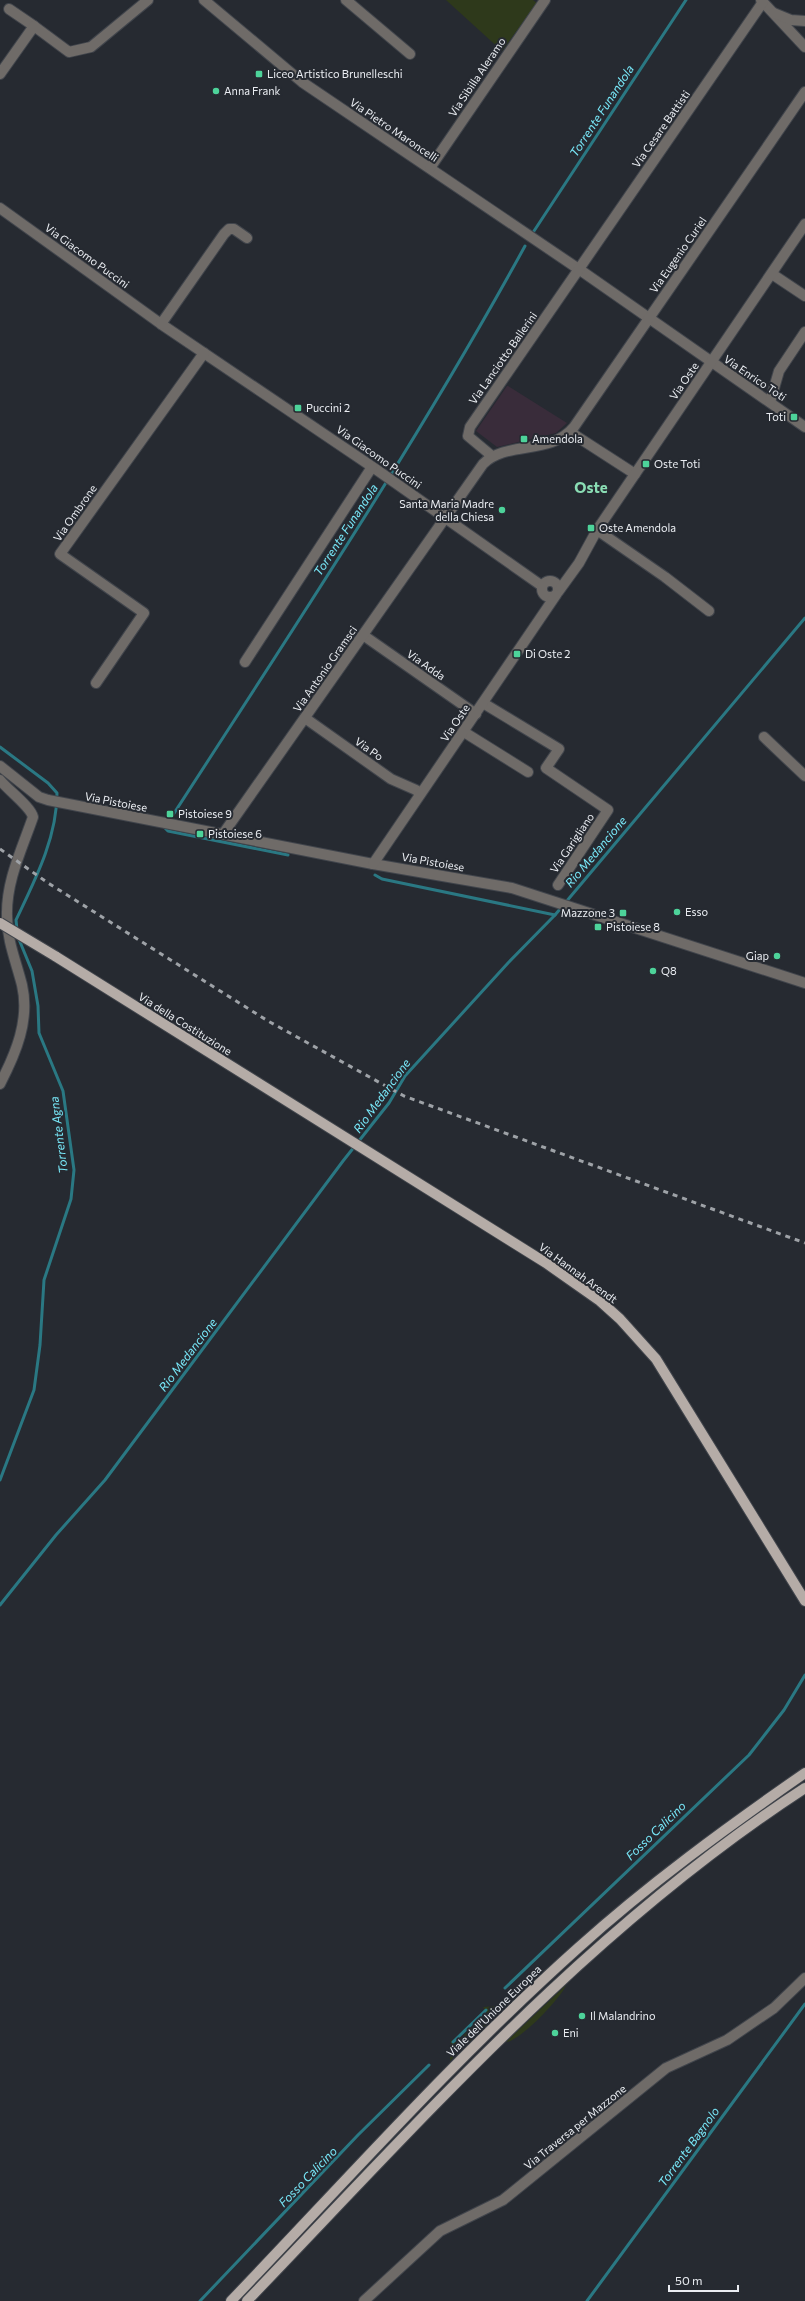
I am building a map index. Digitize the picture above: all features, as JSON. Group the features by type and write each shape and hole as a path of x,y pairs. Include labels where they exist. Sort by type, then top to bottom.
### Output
{"main road":[{"name":"Via della Costituzione","path":"0,923 357,1145"},
{"name":"Via Hannah Arendt","path":"357,1145 578,1284 600,1301 638,1337 656,1359 805,1601"},
{"name":"Viale dell'Unione Europea","path":"231,2301 473,2048 573,1952 678,1864 805,1773"},
{"path":"247,2301 478,2061 551,1988 684,1876 755,1822 805,1788"}],"street":[{"path":"9,9 69,52 91,47 148,0"},
{"name":"Via Pietro Maroncelli","path":"204,0 302,82 649,318"},
{"path":"346,0 410,54"},
{"name":"Via Sibilla Aleramo","path":"430,168 545,0"},
{"path":"762,1 805,47"},
{"name":"Via Cesare Battisti","path":"578,269 762,1"},
{"path":"773,12 792,20 805,21"},
{"path":"0,74 34,26"},
{"name":"Via Eugenio Curiel","path":"570,432 805,92"},
{"name":"Via Giacomo Puccini","path":"0,208 161,324 399,485 542,586"},
{"name":"Via Oste","path":"373,864 464,732 517,649 579,563 584,551 597,530 805,224"},
{"path":"161,324 224,234 229,229 234,229 247,238"},
{"name":"Via Lanciotto Ballerini","path":"492,456 468,436 470,427 578,269"},
{"path":"772,274 805,296"},
{"name":"Via Enrico Toti","path":"649,318 805,427"},
{"path":"770,402 779,371 805,332"},
{"name":"Via Ombrone","path":"96,683 144,613 60,554 204,353"},
{"path":"492,456 558,441 570,432 635,474"},
{"name":"Via Antonio Gramsci","path":"223,834 479,469 492,456"},
{"path":"245,662 375,469"},
{"path":"597,530 665,577 709,611"},
{"name":"Via Oste","path":"551,580 564,574 584,551"},
{"path":"551,580 557,584 557,593 551,597 546,596 542,592 542,586 545,582 551,580"},
{"name":"Via Adda","path":"363,635 476,714"},
{"name":"Via Garigliano","path":"483,703 559,748 546,768 608,810 558,885"},
{"name":"Via Po","path":"305,718 391,779 416,790 420,794"},
{"path":"464,732 528,772"},
{"path":"764,737 805,776"},
{"name":"Via Pistoiese","path":"0,766 39,796 48,800 373,864 512,888 554,900 805,983"},
{"path":"0,780 32,811 33,817 14,868 7,901 8,942 22,987 23,1014 19,1043 0,1084"},
{"name":"Via Traversa per Mazzone","path":"364,2301 440,2231 503,2200 666,2068 727,2040 774,2008 805,1978"}],"shaded area":[{"path":"507,386 567,423 556,433 497,447 476,431"}],"green space":[{"path":"446,0 533,0 537,3 502,51"},
{"path":"566,1985 557,1999 530,2027 512,2040 506,2042"},
{"path":"498,2006 502,2009 450,2061 451,2040 456,2043 487,2013 483,2007"}],"waterway":[{"name":"Torrente Funandola","path":"534,231 686,0"},
{"name":"Torrente Funandola","path":"171,818 398,464 484,319 525,246"},
{"name":"Rio Medancione","path":"0,1605 56,1535 105,1480 343,1161 389,1103 405,1076 508,963 555,915 805,618"},
{"name":"Torrente Agna","path":"0,747 48,783 57,793 56,810 49,842 44,858 16,920 17,930"},
{"name":"Torrente Funandola","path":"165,828 168,831 288,855"},
{"path":"375,875 382,879 555,915"},
{"name":"Torrente Agna","path":"0,1480 34,1390 40,1345 44,1280 71,1199 74,1170 63,1091 39,1033 38,1006 32,971 18,937"},
{"name":"Fosso Calicino","path":"505,1988 749,1755 784,1710 805,1675"},
{"name":"Torrente Bagnolo","path":"587,2301 805,2004"},
{"name":"Fosso Calicino","path":"453,2042 486,2010"},
{"name":"Fosso Calicino","path":"200,2301 358,2135 429,2065"}],"railway":[{"path":"0,849 48,883 268,1021 404,1096 805,1243"}],"place":[{"name":"Liceo Artistico Brunelleschi","path":"259,74"},
{"name":"Anna Frank","path":"216,91"},
{"name":"Puccini 2","path":"298,408"},
{"name":"Toti","path":"794,417"},
{"name":"Amendola","path":"524,439"},
{"name":"Oste Toti","path":"646,464"},
{"name":"Santa Maria Madre della Chiesa","path":"502,510"},
{"name":"Oste Amendola","path":"591,528"},
{"name":"Di Oste 2","path":"517,654"},
{"name":"Pistoiese 9","path":"170,814"},
{"name":"Pistoiese 6","path":"200,834"},
{"name":"Esso","path":"677,912"},
{"name":"Mazzone 3","path":"623,913"},
{"name":"Pistoiese 8","path":"598,927"},
{"name":"Giap","path":"777,956"},
{"name":"Q8","path":"653,971"},
{"name":"Il Malandrino","path":"582,2016"},
{"name":"Eni","path":"555,2033"}],"district":[{"name":"Oste","path":"591,488"}]}
